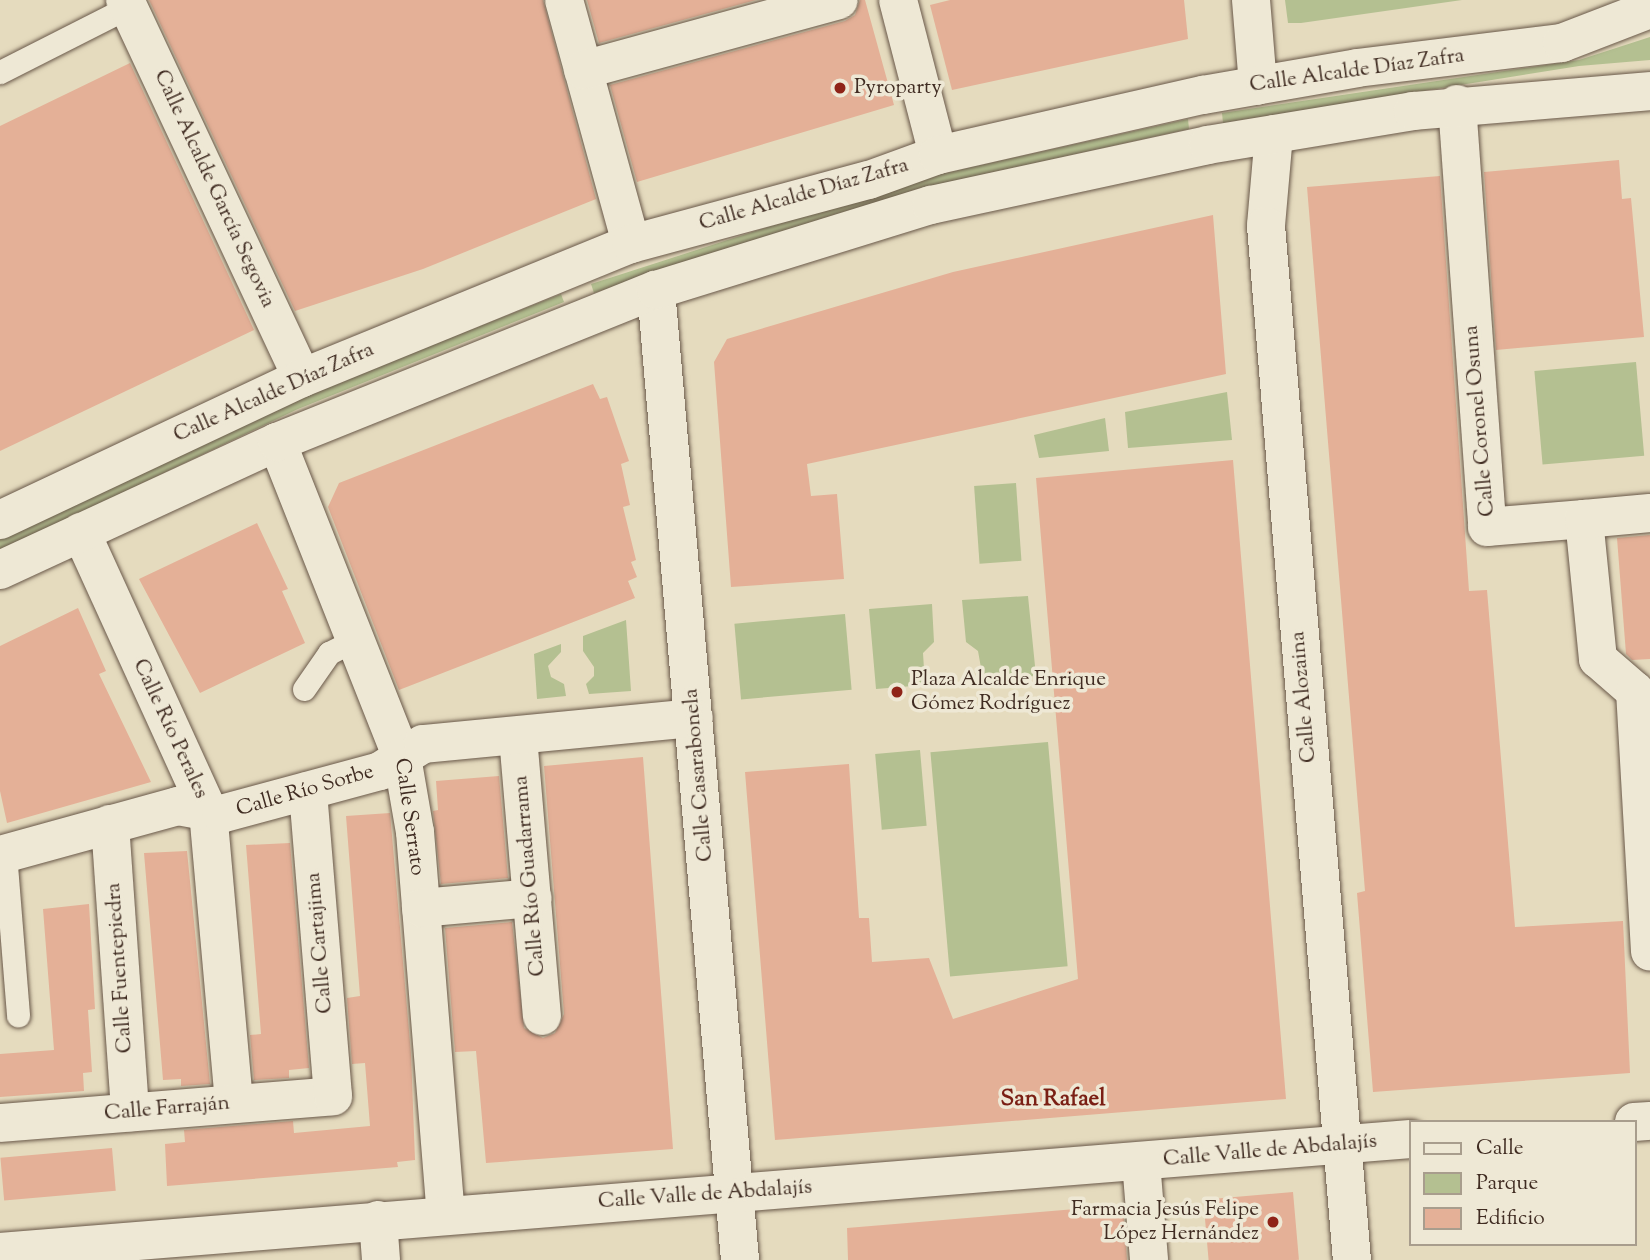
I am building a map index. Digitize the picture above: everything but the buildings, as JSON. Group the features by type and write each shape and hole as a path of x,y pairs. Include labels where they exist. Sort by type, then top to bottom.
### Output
{"street":[{"path":"564,0 631,244"},
{"path":"583,70 839,0"},
{"path":"898,0 938,155"},
{"path":"1251,0 1258,86"},
{"name":"Calle Alcalde García Segovia","path":"127,3 302,378"},
{"name":"Calle Alcalde Díaz Zafra","path":"0,520 302,378 631,244 869,180 938,155 1258,86 1562,43 1650,9"},
{"path":"0,570 277,442 656,290 931,205 1274,134 1457,104 1650,91"},
{"name":"Calle Coronel Osuna","path":"1457,104 1487,527 1584,519"},
{"name":"Calle Alozaina","path":"1274,134 1266,226 1352,1260"},
{"name":"Calle Casarabonela","path":"656,290 740,1260"},
{"name":"Calle Serrato","path":"277,442 402,757 421,908 446,1215"},
{"path":"1650,513 1584,519 1598,659 1643,690 1650,952"},
{"name":"Calle Río Perales","path":"81,531 208,811 234,1104"},
{"name":"Calle Río Sorbe","path":"3,854 178,806 221,814 380,771 423,744 518,737 694,718"},
{"name":"Calle Río Guadarrama","path":"518,737 542,1016"},
{"name":"Calle Cartajima","path":"308,791 333,1096"},
{"name":"Calle Fuentepiedra","path":"110,824 130,1112"},
{"path":"421,908 533,898"},
{"name":"Calle Farraján","path":"0,1123 333,1096"},
{"name":"Calle Valle de Abdalajís","path":"0,1252 1408,1139"},
{"path":"1141,1162 1149,1260"},
{"path":"378,1220 381,1260"}],"lane":[{"path":"0,72 127,3"},
{"path":"304,689 329,653 356,639"},
{"path":"3,854 18,1015"}],"green space":[{"path":"1285,0 1462,0 1288,23"},
{"path":"1650,37 1650,60 1579,66 1223,123 1222,113 1579,60"},
{"path":"1188,119 1189,129 918,189 594,293 591,284 914,180"},
{"path":"561,294 564,302 298,409 0,551 0,540 296,399"},
{"path":"1636,362 1644,456 1543,465 1534,371"},
{"path":"1227,392 1232,440 1128,448 1125,412"},
{"path":"1105,418 1109,451 1039,458 1034,435"},
{"path":"1016,483 1021,561 980,564 974,486"},
{"path":"1028,596 1036,676 983,679 978,651 966,642 962,600"},
{"path":"932,604 934,642 923,653 925,685 876,689 869,609"},
{"path":"845,614 852,690 741,699 734,624"},
{"path":"626,620 631,691 589,694 586,684 594,676 594,667 583,651 583,636"},
{"path":"561,644 561,652 548,666 551,677 564,684 566,696 537,699 534,654"},
{"path":"1048,742 1068,966 950,976 930,752"},
{"path":"920,750 927,826 882,830 875,754"}],"place":[{"name":"Pyroparty","path":"840,88"},
{"name":"Plaza Alcalde Enrique Gómez Rodríguez","path":"897,692"},
{"name":"Farmacia Jesús Felipe López Hernández","path":"1273,1222"}],"district":[{"name":"San Rafael","path":"1053,1100"}]}
